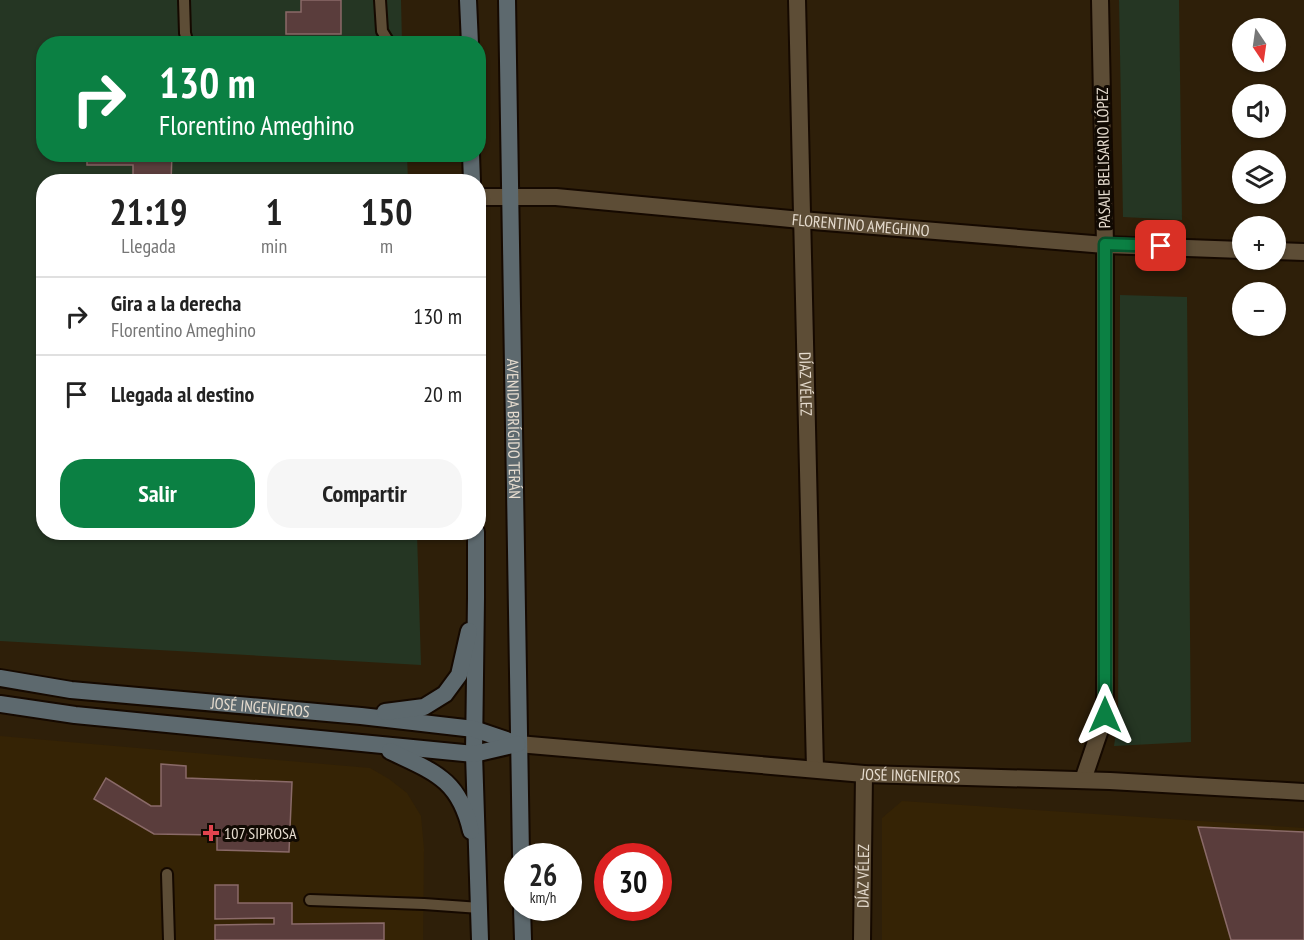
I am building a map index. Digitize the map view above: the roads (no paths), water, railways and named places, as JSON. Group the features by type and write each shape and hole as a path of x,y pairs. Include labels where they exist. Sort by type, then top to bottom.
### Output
{"main road":[{"path":"468,0 470,36"},
{"name":"AVENIDA BRÍGIDO TERÁN","path":"507,0 521,843"},
{"path":"476,540 474,754 480,940"},
{"path":"361,716 424,706 446,694 459,675 476,598"},
{"name":"JOSÉ INGENIEROS","path":"0,678 71,690 361,716 474,729 518,744"},
{"name":"JOSÉ INGENIEROS","path":"0,704 75,715 474,754 518,744"},
{"path":"378,745 426,768 444,780 458,797 468,818 477,858"},
{"path":"522,921 523,940"}],"street":[{"name":"DÍAZ VÉLEZ","path":"796,0 815,769"},
{"name":"PASAJE BELISARIO LÓPEZ","path":"1083,780 1105,715 1105,244 1101,0"},
{"name":"FLORENTINO AMEGHINO","path":"486,197 556,197 801,220 1105,244 1232,250"},
{"path":"1286,251 1304,252"},
{"name":"JOSÉ INGENIEROS","path":"518,744 864,774 1083,780 1304,792"},
{"name":"DÍAZ VÉLEZ","path":"862,940 864,774"}],"lane":[{"path":"184,0 186,36"},
{"path":"380,0 382,31 385,36"},
{"path":"167,874 169,940"},
{"path":"310,900 480,908"}],"place":[{"name":"107 SIPROSA","path":"211,833"}]}
